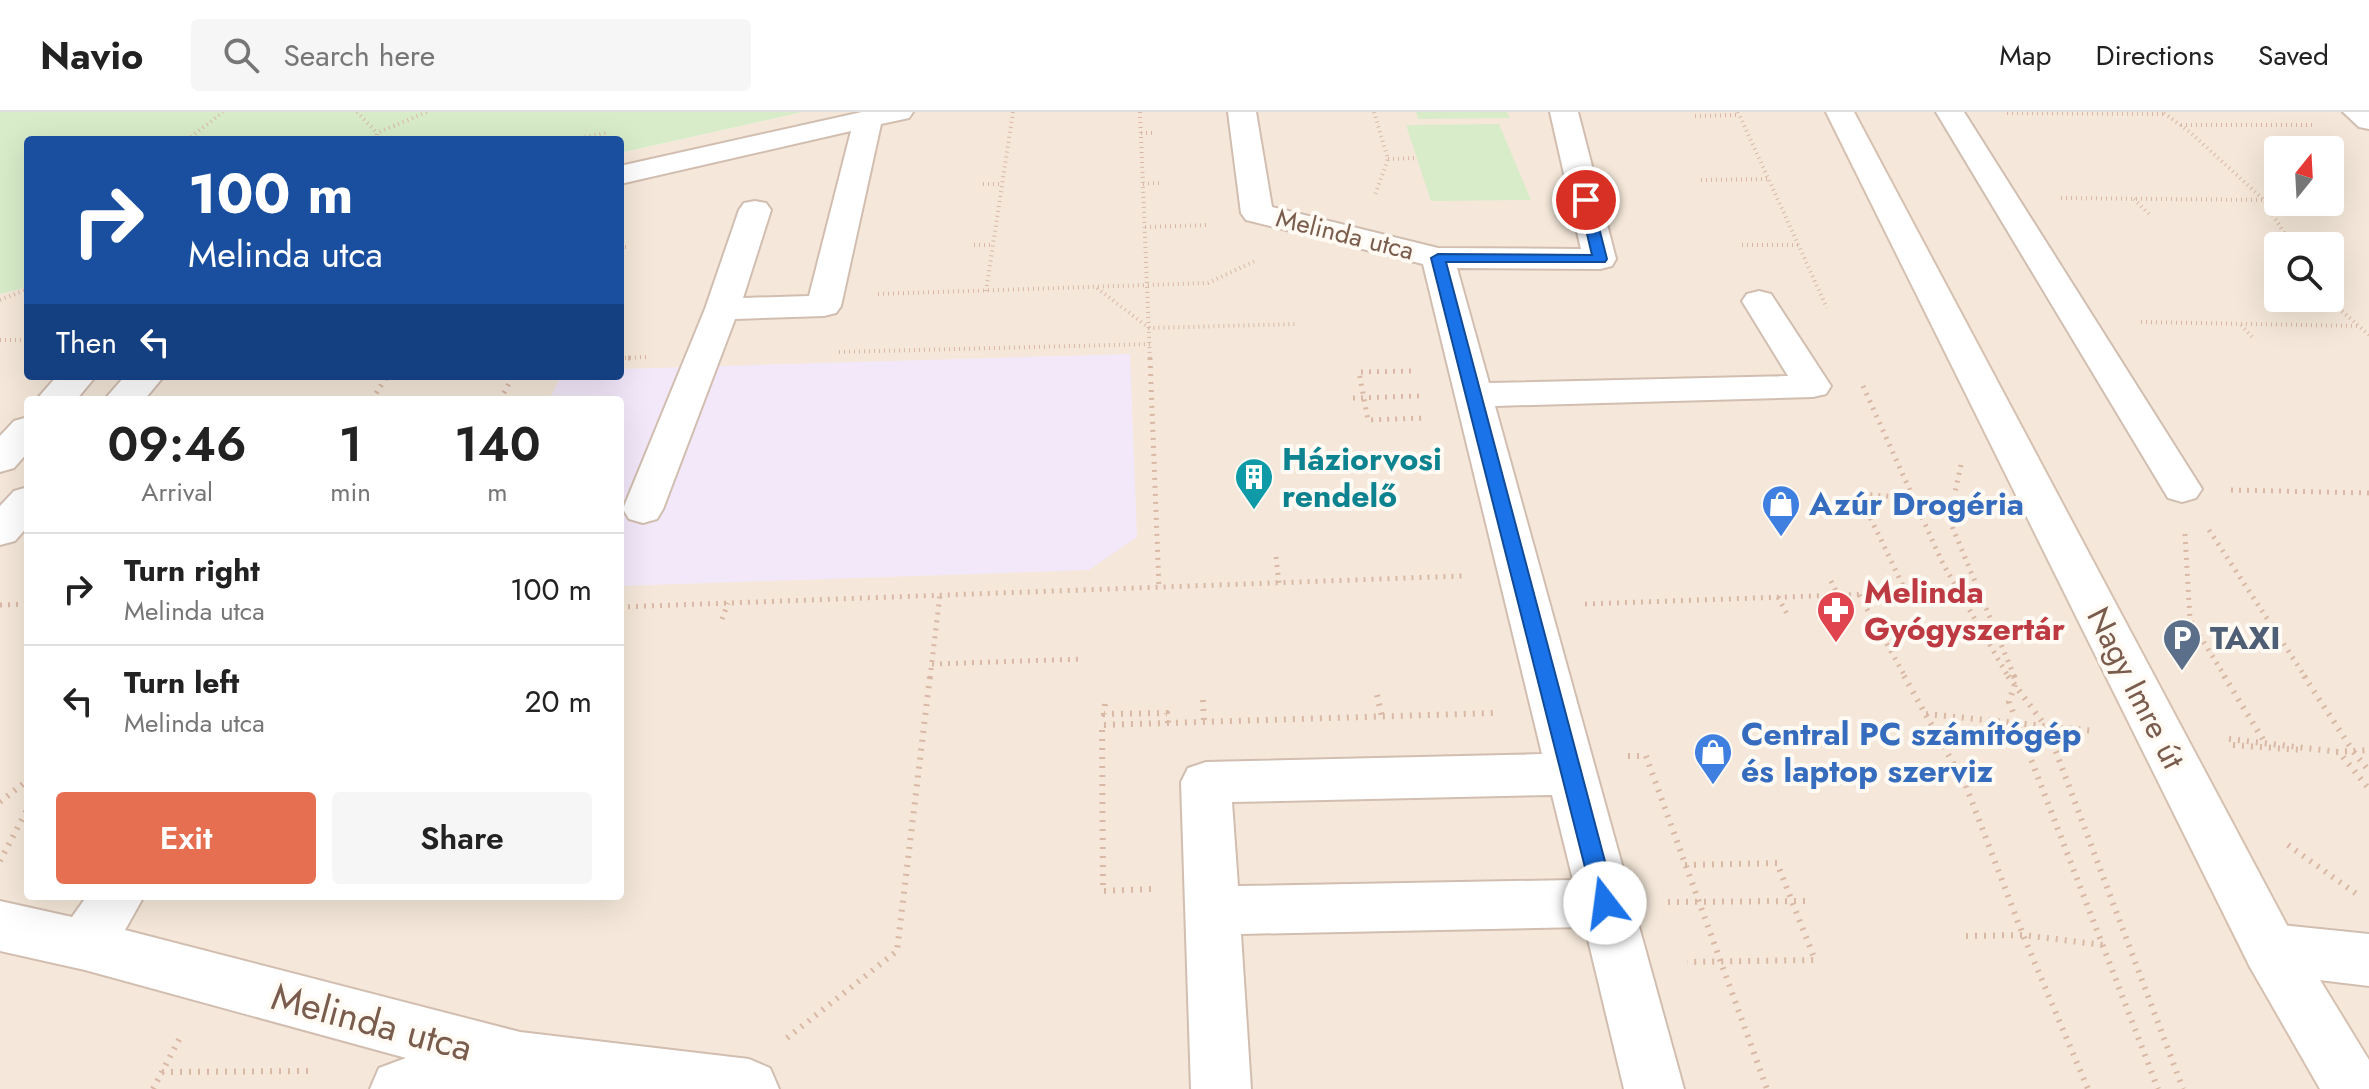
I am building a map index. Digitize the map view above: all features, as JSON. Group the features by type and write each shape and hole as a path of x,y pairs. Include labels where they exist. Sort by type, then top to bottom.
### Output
{"street":[{"path":"624,174 899,112"},
{"name":"Melinda utca","path":"1242,112 1257,213 1438,258 1600,259 1564,112"},
{"name":"Nagy Imre út","path":"1840,112 2270,949 2353,1089"},
{"path":"1950,112 2182,489"},
{"path":"2357,112 2369,121"},
{"path":"722,309 824,306 868,119"},
{"path":"643,509 722,309 755,210"},
{"name":"Melinda utca","path":"1438,258 1654,1089"},
{"path":"1472,394 1813,386 1759,301"},
{"path":"59,396 74,380"},
{"path":"127,396 142,380"},
{"path":"0,459 24,433"},
{"path":"0,531 24,505"},
{"path":"1221,1089 1206,782 1572,774"},
{"path":"85,945 114,900"},
{"path":"1212,910 1605,903"},
{"name":"Melinda utca","path":"0,926 85,945 520,1061 738,1087"},
{"path":"2270,949 2369,960"},
{"path":"400,1089 520,1061"}],"path":[{"path":"192,136 223,112"},
{"path":"357,112 377,133"},
{"path":"377,133 427,112"},
{"path":"826,295 986,291 1013,112"},
{"path":"1140,112 1159,588"},
{"path":"2021,113 2164,113 2264,200"},
{"path":"2065,113 2072,120"},
{"path":"1695,116 1739,114 1830,315"},
{"path":"2181,125 2317,125"},
{"path":"1141,133 1155,133"},
{"path":"1388,159 1417,158"},
{"path":"1701,180 1769,179"},
{"path":"1143,184 1159,183"},
{"path":"983,184 1002,184"},
{"path":"2089,198 2264,200"},
{"path":"2133,198 2150,215"},
{"path":"974,245 993,245"},
{"path":"1742,245 1798,245"},
{"path":"1096,287 1149,328 1298,324"},
{"path":"0,300 24,291"},
{"path":"2342,312 2369,335"},
{"path":"2181,322 2358,326"},
{"path":"2240,324 2254,339"},
{"path":"0,340 24,340"},
{"path":"828,352 1150,344"},
{"path":"1076,356 1077,346"},
{"path":"624,358 704,355"},
{"path":"1359,372 1472,394 1368,420 1359,372"},
{"path":"1856,372 1956,591 2013,689 2047,728 2183,1089"},
{"path":"1353,398 1382,397"},
{"path":"1963,454 1949,519 2016,681 2009,702 2158,1089"},
{"path":"2182,489 2190,620 2264,741"},
{"path":"2182,489 2369,493"},
{"path":"2182,489 2369,771"},
{"path":"1906,593 1859,494 1914,498"},
{"path":"1276,557 1279,583"},
{"path":"624,607 1519,574"},
{"path":"1831,581 1838,595"},
{"path":"1579,604 1956,591"},
{"path":"738,1087 897,951 940,595"},
{"path":"1859,595 1966,786 2023,935 2088,1089"},
{"path":"1778,597 1788,616"},
{"path":"722,619 728,603"},
{"path":"0,605 24,604"},
{"path":"932,664 1083,659"},
{"path":"1377,695 1382,717"},
{"path":"1203,700 1204,722"},
{"path":"1105,704 1104,714 1167,713 1168,723"},
{"path":"1925,714 2018,724"},
{"path":"2160,736 2264,741 2339,752 2369,789"},
{"path":"2160,736 2185,742 2339,752 2369,750"},
{"path":"1646,756 1767,1089"},
{"path":"0,802 24,783"},
{"path":"0,861 24,816"},
{"path":"1685,865 1777,863 1815,960 1720,961"},
{"path":"1605,903 1807,901"},
{"path":"1966,936 2023,935 2103,945"},
{"path":"153,1089 174,1049"},
{"path":"162,1072 316,1071"}],"shaded area":[{"path":"803,112 2369,112 2369,1089 0,1089 0,294 24,288 24,380 624,380 624,152"},
{"path":"1130,354 1137,537 1089,570 624,586 624,396 551,396 559,380 624,380 624,369"}],"green space":[{"path":"0,112 803,112 624,152 624,136 24,136 24,288 0,294"},
{"path":"1416,112 1507,112 1510,118 1418,119"},
{"path":"1499,124 1531,200 1431,201 1406,125"}],"place":[{"name":"Háziorvosi rendelő","path":"1254,511"},
{"name":"Azúr Drogéria","path":"1781,538"},
{"name":"Melinda Gyógyszertár","path":"1836,644"},
{"name":"TAXI","path":"2182,672"},
{"name":"Central PC számítógép és laptop szerviz","path":"1713,786"}],"route":[{"path":"1586,200 1600,259 1438,258 1605,903"}]}
